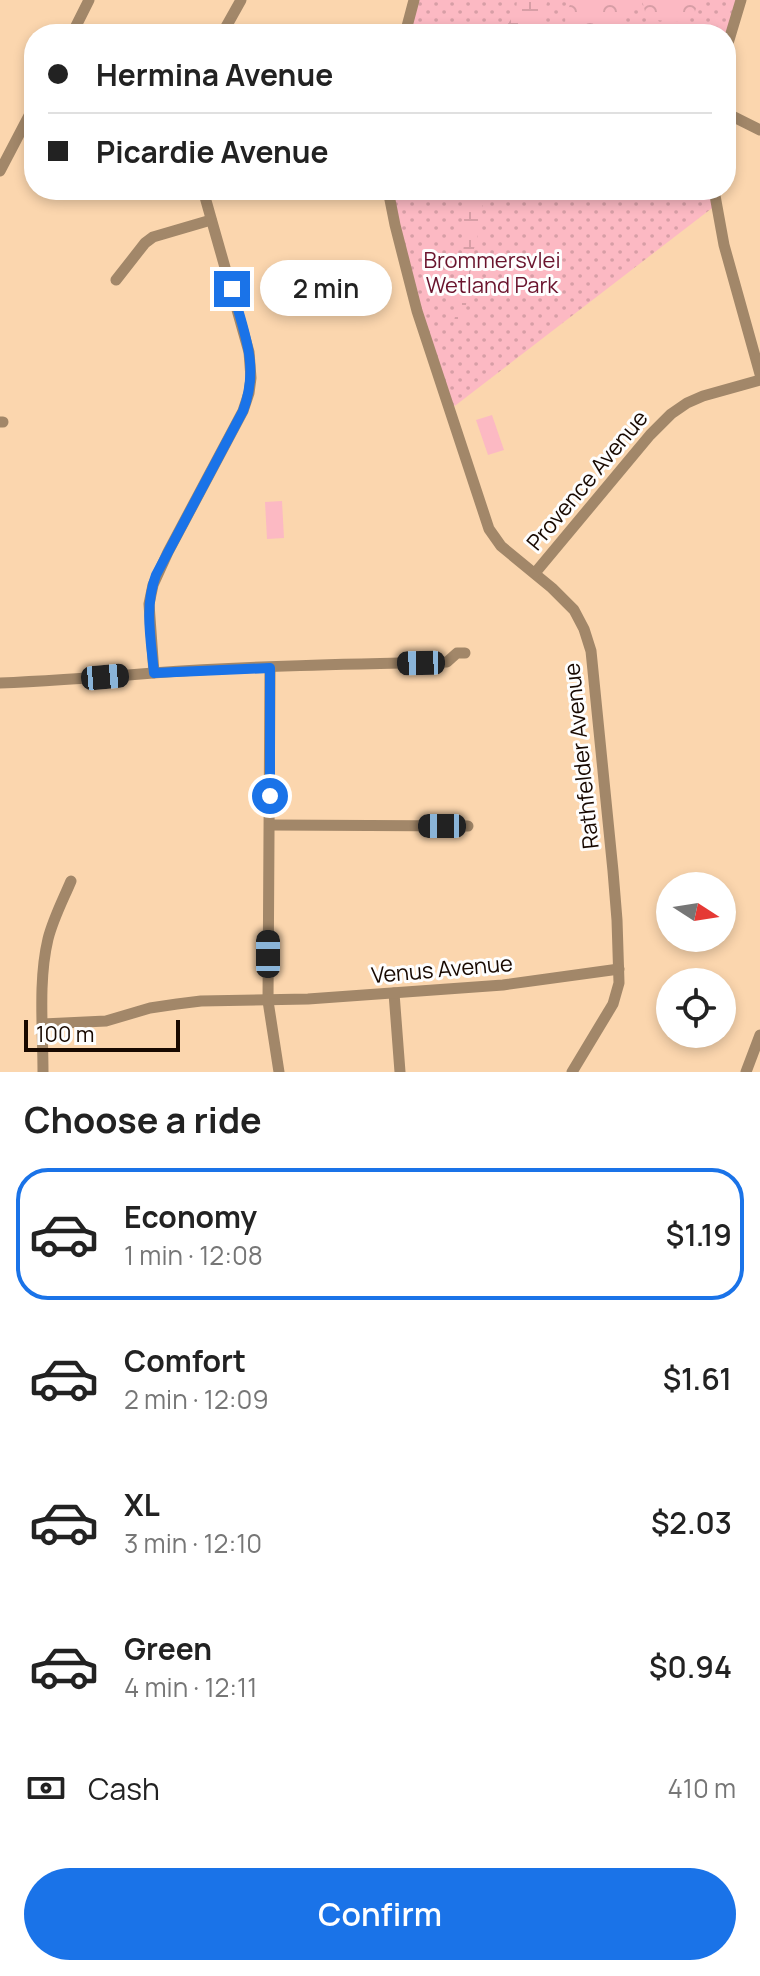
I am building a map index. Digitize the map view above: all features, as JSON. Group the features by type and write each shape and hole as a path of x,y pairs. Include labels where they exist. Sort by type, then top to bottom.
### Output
{"street":[{"path":"77,24 89,0"},
{"path":"228,24 241,0"},
{"path":"408,24 414,0"},
{"path":"734,24 741,0"},
{"path":"736,118 760,130"},
{"path":"0,171 24,125"},
{"path":"0,138 13,145"},
{"path":"154,673 149,604 153,585 243,411 251,378 249,352 206,200"},
{"name":"Rathfelder Avenue","path":"390,200 417,311 489,529 501,546 574,610 591,651 612,856 619,969 618,991 613,1004 572,1072"},
{"path":"716,200 727,256 760,377"},
{"path":"116,280 153,237 211,220"},
{"name":"Provence Avenue","path":"535,573 671,414 703,396 760,377"},
{"path":"0,683 154,673 447,662 457,653 465,653"},
{"path":"270,668 268,1001 279,1072"},
{"path":"270,825 468,826"},
{"path":"43,1072 46,951 71,881"},
{"name":"Venus Avenue","path":"43,1024 106,1021 150,1008 201,1001 268,1001 503,985 619,969"},
{"path":"394,993 400,1072"},
{"path":"746,1072 760,1035"}],"green space":[{"path":"414,0 741,0 730,24 408,24"},
{"path":"517,0 548,0 539,24 508,24 516,12"},
{"path":"572,0 633,0 621,24 565,24 565,16"},
{"path":"642,0 699,0 693,17 676,22 647,19"},
{"name":"Brommersvlei Wetland Park","path":"391,200 715,200 716,205 449,409"},
{"path":"463,200 483,200 465,312 458,326 453,328 459,293 465,234"},
{"path":"492,415 504,450 488,455 476,420"},
{"path":"282,501 284,538 267,539 265,502"}],"route":[{"path":"232,289 251,364 249,393 243,411 156,575 150,592 149,613 154,673 270,668 270,796"}]}
